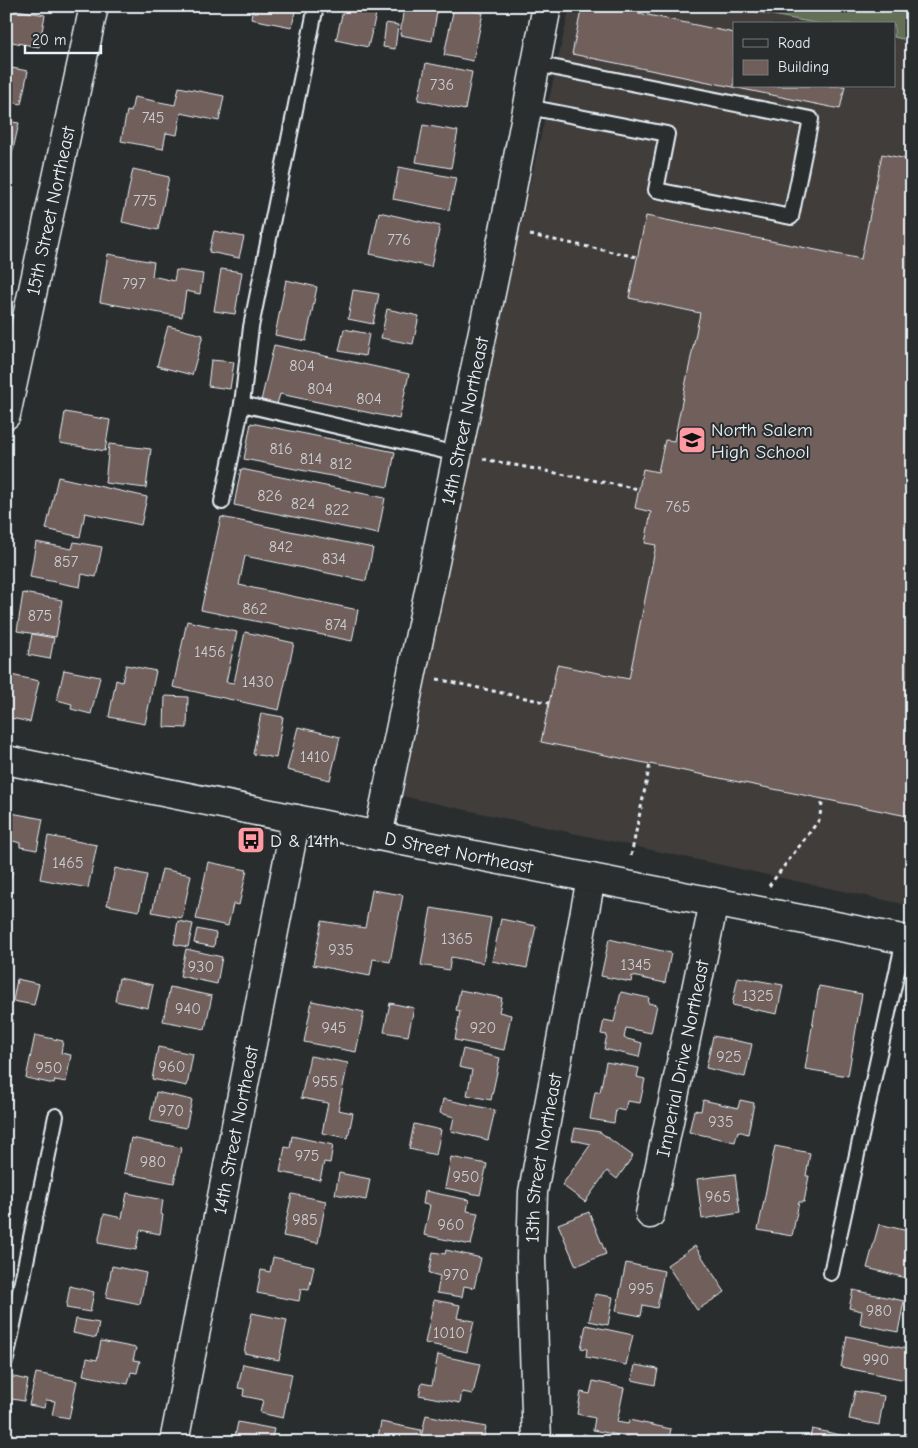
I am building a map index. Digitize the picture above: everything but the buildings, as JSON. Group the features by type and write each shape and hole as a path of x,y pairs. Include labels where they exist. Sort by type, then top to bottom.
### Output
{"street":[{"name":"15th Street Northeast","path":"6,415 15,329 94,6"},
{"name":"14th Street Northeast","path":"378,836 504,230 547,6"},
{"name":"D Street Northeast","path":"6,760 908,941"},
{"name":"14th Street Northeast","path":"174,1442 296,819"},
{"name":"13th Street Northeast","path":"537,1442 531,1258 533,1192 591,878"},
{"name":"Imperial Drive Northeast","path":"650,1214 714,902"}],"lane":[{"path":"222,502 242,404 252,327 316,6"},
{"path":"528,107 667,134 656,190 791,217 811,119 536,64"},
{"path":"242,404 457,454"},
{"path":"831,1272 908,941"},
{"path":"6,1359 56,1116"}],"path":[{"path":"504,230 637,257"},
{"path":"457,454 639,489"},
{"path":"411,674 549,704"},
{"path":"631,856 650,764"},
{"path":"769,886 819,820 823,799"}],"shaded area":[{"name":"North Salem High School","path":"570,6 912,6 912,906 392,794"}],"green space":[{"path":"725,6 912,6 912,41 896,37 896,22 809,22"}],"place":[{"name":"North Salem High School","path":"692,440"},
{"name":"D & 14th","path":"251,840"}]}
